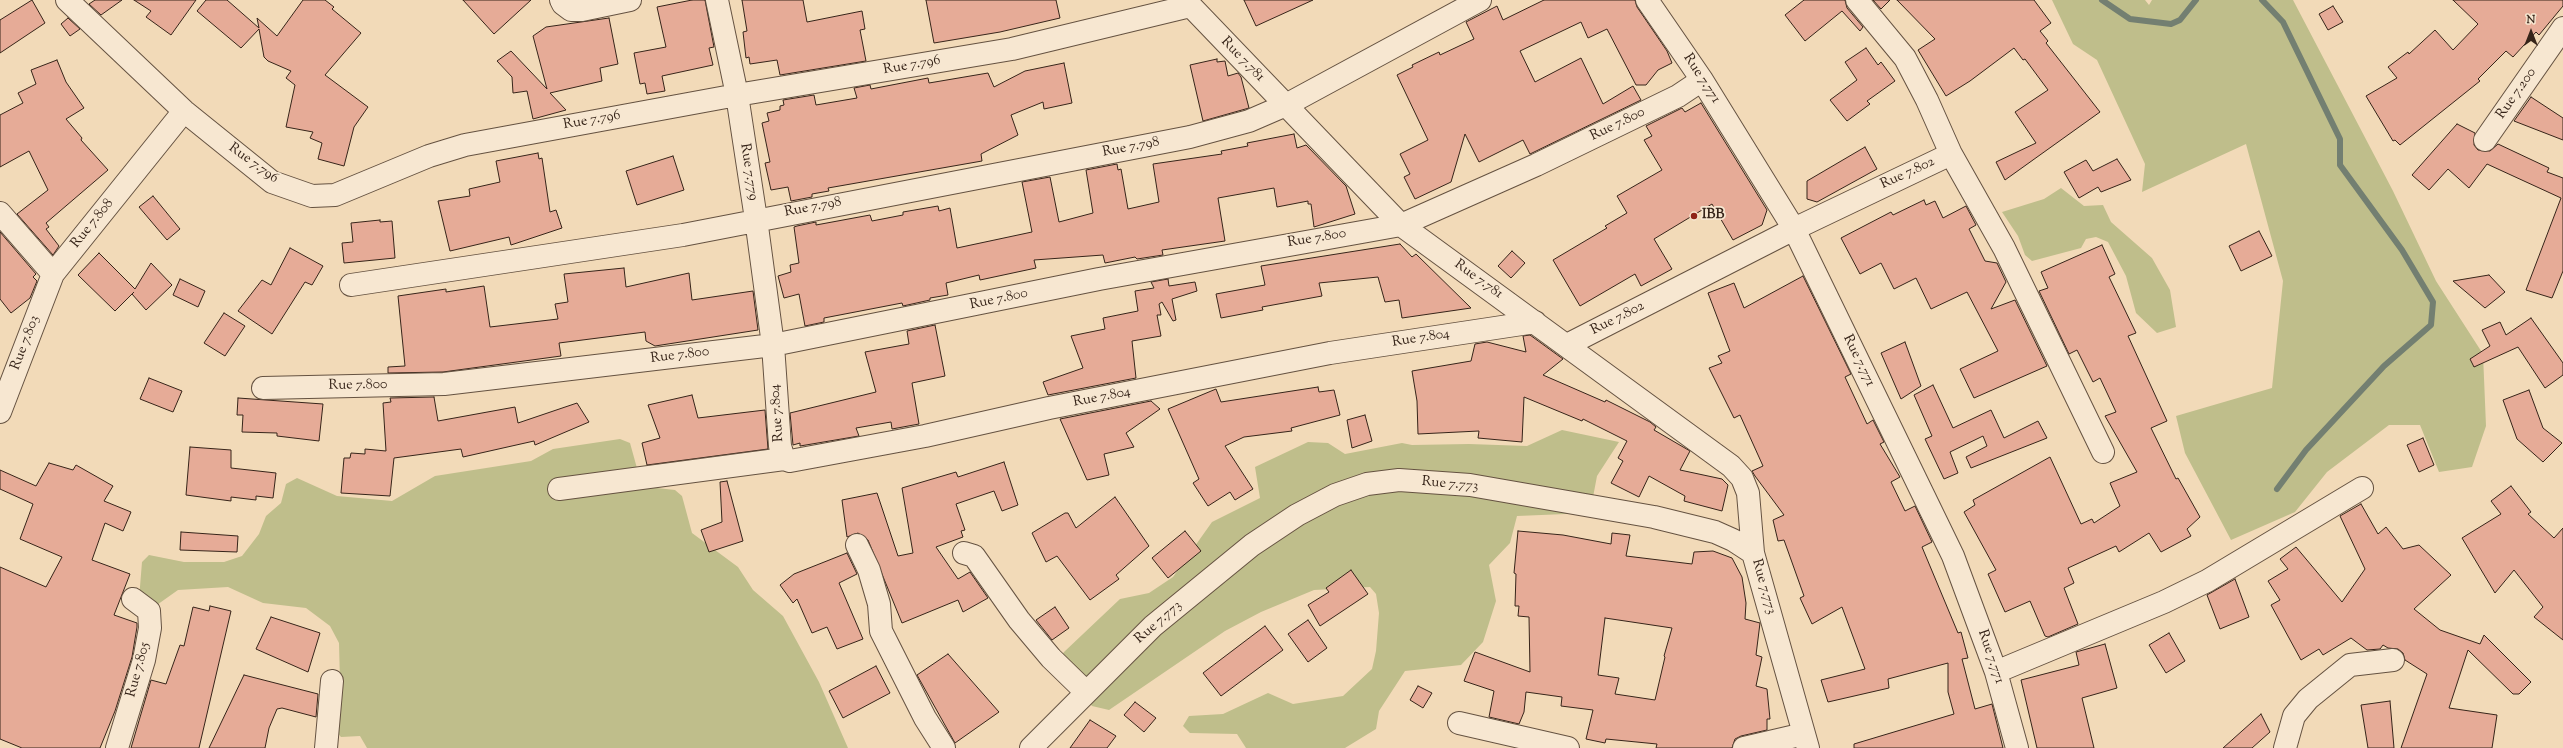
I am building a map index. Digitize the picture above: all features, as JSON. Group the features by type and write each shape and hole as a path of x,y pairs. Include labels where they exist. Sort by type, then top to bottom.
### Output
{"street":[{"name":"Rue 7.796","path":"67,0 184,111 272,182 312,196 335,195 429,156 465,145 737,95 1012,49 1188,3"},
{"path":"561,0 563,4 571,10 582,10 630,0"},
{"name":"Rue 7.779","path":"717,0 737,95 773,345"},
{"name":"Rue 7.798","path":"352,286 683,235 756,219 1190,137 1249,121 1286,105 1480,0"},
{"name":"Rue 7.771","path":"1648,0 1702,80 1794,229 1952,556 1996,672 2017,748"},
{"path":"1857,0 1905,58 1927,100 1951,154"},
{"name":"Rue 7.781","path":"1188,3 1401,225 1731,466 1742,478 1748,493 1753,553"},
{"name":"Rue 7.200","path":"2485,140 2563,28"},
{"name":"Rue 7.800","path":"263,388 444,384 773,345 1107,277 1401,225 1536,165 1678,96 1702,80"},
{"name":"Rue 7.808","path":"53,274 184,111"},
{"name":"Rue 7.802","path":"1567,346 1794,229 1951,154 2004,248 2103,452"},
{"path":"0,214 53,274"},
{"name":"Rue 7.803","path":"0,412 53,274"},
{"name":"Rue 7.804","path":"773,345 780,446 784,459 790,461 925,436 1049,408 1330,353 1535,322"},
{"path":"559,489 784,459"},
{"name":"Rue 7.773","path":"1031,748 1152,626 1252,545 1297,515 1335,495 1367,484 1399,480 1470,485 1654,516 1714,532 1733,540 1753,553 1806,741"},
{"path":"1996,672 2164,602 2207,581 2362,488"},
{"path":"857,545 871,577 879,604 881,631 925,718 944,748"},
{"path":"964,553 974,556 1019,620 1052,658 1086,692"},
{"name":"Rue 7.805","path":"117,748 144,660 150,628 149,611 133,599"},
{"path":"2285,748 2294,716 2308,699 2350,665 2393,660"},
{"path":"326,748 332,681"},
{"path":"1460,723 1557,747"},
{"path":"1744,748 1806,741"}],"shaded area":[{"path":"2052,0 2145,0 2149,5 2152,0 2293,0 2393,191 2436,281 2483,354 2486,426 2472,467 2439,472 2420,425 2389,425 2327,472 2295,512 2231,540 2185,453 2176,416 2272,388 2283,281 2246,144 2142,192 2145,164 2097,60 2073,44"},
{"path":"2061,188 2084,206 2103,205 2111,222 2152,258 2170,290 2176,327 2157,333 2136,313 2126,276 2108,242 2096,237 2086,239 2081,248 2032,261 2025,255 2018,236 2002,212 2044,199"},
{"path":"1562,430 1619,442 1597,476 1590,513 1517,516 1510,543 1489,565 1496,601 1483,642 1461,665 1405,671 1379,711 1376,729 1345,748 1246,748 1237,734 1190,733 1183,726 1189,716 1223,714 1268,693 1293,704 1343,696 1372,669 1376,651 1379,613 1376,594 1370,587 1314,590 1261,612 1225,631 1109,710 1092,706 1058,661 1064,652 1120,599 1149,593 1173,577 1212,522 1260,498 1255,467 1308,442 1328,443 1345,454 1402,443 1412,445 1469,444 1527,446"},
{"path":"620,439 630,443 640,479 657,488 675,490 682,496 692,533 738,567 753,590 783,616 819,682 848,748 367,748 360,736 341,737 334,729 340,682 339,643 330,626 306,608 263,603 228,587 178,590 154,607 139,599 142,562 149,555 184,562 224,562 242,556 259,534 266,516 281,503 286,484 297,478 337,496 392,501 435,476 531,461 553,449"}],"building":[{"path":"32,0 45,23 0,53 0,20"},
{"path":"95,0 122,0 101,15 89,4"},
{"path":"134,0 196,0 171,35 146,17 151,11"},
{"path":"206,0 227,0 259,28 257,18 277,36 303,0 325,0 334,7 332,9 361,33 325,75 368,107 354,127 344,166 318,159 322,143 310,138 313,132 286,127 295,85 286,78 291,71 268,61 264,57 259,29 241,48 197,11"},
{"path":"463,0 531,0 494,34"},
{"path":"692,0 705,0 714,47 709,48 713,65 662,76 665,91 647,94 645,83 640,84 634,53 666,47 657,7"},
{"path":"742,0 803,0 807,22 862,11 865,29 860,30 866,61 780,75 777,60 750,64 749,57 746,58 743,32 747,31"},
{"path":"926,0 1056,0 1060,18 1000,32 934,43"},
{"path":"1244,0 1313,0 1256,26"},
{"path":"1544,0 1635,0 1637,7 1667,51 1672,63 1658,70 1646,85 1636,85 1607,29 1588,38 1581,22 1520,51 1535,82 1581,58 1603,104 1633,86 1641,100 1530,154 1523,140 1479,162 1465,134 1451,182 1415,199 1404,177 1410,174 1400,154 1428,140 1397,75 1413,67 1412,65 1439,52 1440,55 1474,39 1466,22 1497,6 1503,20"},
{"path":"1804,0 1845,0 1847,8 1863,27 1860,31 1842,11 1805,41 1785,15"},
{"path":"1873,0 1890,0 1881,9"},
{"path":"1897,0 2034,0 2051,23 2040,31 2048,41 2046,43 2100,112 2005,180 1996,162 2036,143 2015,112 2048,90 2025,59 2023,60 2014,48 1970,81 1946,96 1918,50 1935,39"},
{"path":"2453,0 2563,0 2563,6 2539,35 2536,32 2513,57 2506,51 2478,79 2480,81 2400,145 2395,140 2393,141 2366,96 2397,78 2388,67 2408,52 2409,54 2435,30 2453,50 2478,24"},
{"path":"2333,6 2343,22 2328,30 2319,14"},
{"path":"68,18 80,29 70,36 61,24"},
{"path":"609,18 618,64 600,68 602,81 550,93 566,110 533,119 527,91 513,93 512,77 497,61 511,51 547,89 533,36 546,27"},
{"path":"1866,48 1878,65 1881,62 1895,81 1867,101 1870,104 1847,121 1830,100 1857,80 1845,62"},
{"path":"1217,59 1217,62 1225,61 1228,76 1238,73 1241,77 1249,108 1203,121 1190,65"},
{"path":"57,60 66,82 84,108 66,119 82,138 81,140 108,170 46,223 49,227 46,229 59,246 53,255 17,214 48,190 29,151 0,167 0,115 23,103 18,93 36,84 31,70"},
{"path":"1064,63 1072,103 1044,109 1043,102 1011,115 1018,135 981,154 982,161 828,188 829,191 812,194 812,197 791,201 788,187 771,190 765,163 770,162 762,123 769,121 767,113 780,110 780,106 784,105 783,100 814,95 816,105 857,98 854,88 870,85 871,89 928,78 929,83 988,73 994,87 1025,71"},
{"path":"2531,97 2563,118 2563,140 2514,121"},
{"path":"1701,103 1767,210 1762,225 1733,240 1712,204 1654,239 1672,269 1641,286 1635,274 1580,306 1553,260 1607,228 1605,226 1627,213 1617,196 1662,170 1644,140 1652,136 1646,126 1682,108 1685,112"},
{"path":"2457,124 2475,133 2474,145 2478,150 2490,151 2498,144 2549,168 2547,172 2563,178 2563,271 2552,298 2526,290 2561,198 2487,164 2469,188 2448,169 2429,190 2412,175"},
{"path":"1294,134 1297,148 1306,145 1346,186 1355,214 1314,227 1311,204 1308,204 1308,201 1277,207 1274,188 1218,198 1225,241 1162,250 1163,255 1137,259 1135,257 1105,263 1103,255 1034,260 1036,268 980,280 979,275 946,283 948,295 930,298 930,300 903,306 902,303 824,318 824,322 805,326 799,294 784,298 778,276 791,272 790,265 799,263 794,227 797,226 816,222 816,225 870,215 872,221 903,215 903,212 938,206 939,211 950,208 957,248 1032,232 1022,182 1050,177 1059,222 1093,213 1086,170 1117,164 1118,170 1121,169 1128,209 1159,202 1153,164 1222,154 1221,151 1248,146 1247,143"},
{"path":"1865,147 1877,169 1817,202 1807,199 1807,181"},
{"path":"538,153 539,159 542,158 550,212 556,210 562,228 511,245 509,237 450,251 438,201 470,196 469,189 500,182 496,161"},
{"path":"673,156 684,190 637,205 626,171"},
{"path":"2117,159 2131,180 2101,192 2098,187 2079,198 2064,172 2086,160 2093,171"},
{"path":"153,196 180,229 167,240 139,207"},
{"path":"1924,200 1926,205 1935,201 1943,218 1966,206 1976,225 1969,229 1985,261 1997,263 2006,282 1991,309 2015,300 2047,366 1974,398 1960,369 1998,351 1967,292 1931,309 1916,278 1894,289 1881,263 1860,274 1841,238 1891,212 1893,215"},
{"path":"380,220 380,222 392,221 395,258 344,263 342,243 353,242 351,223"},
{"path":"2259,231 2272,256 2241,271 2229,246"},
{"path":"0,232 36,274 33,277 37,281 30,298 11,313 0,299"},
{"path":"1400,244 1412,257 1416,254 1471,308 1402,318 1399,300 1385,302 1378,277 1319,283 1322,296 1262,307 1263,310 1221,318 1216,294 1265,285 1261,266"},
{"path":"2102,245 2115,274 2109,277 2136,333 2128,336 2167,421 2151,428 2176,479 2178,478 2200,517 2187,529 2191,536 2161,552 2149,533 2119,552 2116,546 2068,568 2074,583 2064,588 2078,624 2048,637 2045,636 2030,601 2005,612 1988,574 1996,570 1964,512 1975,505 1973,500 2050,457 2081,524 2092,519 2094,523 2120,506 2110,483 2137,472 2105,416 2116,412 2100,378 2093,382 2077,350 2069,354 2039,291 2048,288 2041,272"},
{"path":"290,248 323,266 312,285 305,282 272,334 238,311 262,280 271,285"},
{"path":"1512,251 1525,263 1511,278 1498,266"},
{"path":"99,253 135,289 151,263 172,285 146,310 132,294 115,311 78,275"},
{"path":"624,268 626,287 689,273 692,300 753,291 758,330 655,346 646,341 645,332 559,343 561,356 443,372 388,373 388,367 405,366 398,296 446,289 446,292 484,286 490,327 558,319 555,304 568,302 564,274"},
{"path":"2489,275 2505,292 2485,308 2453,281"},
{"path":"1803,276 1851,374 1845,377 1867,424 1873,420 1884,442 1880,444 1900,477 1891,482 1905,511 1915,506 1932,542 1922,547 1958,633 1961,632 1968,658 1962,659 1975,709 1992,704 2003,748 1854,748 1854,744 1954,714 1948,692 1948,663 1888,679 1889,688 1828,702 1821,680 1865,669 1842,607 1812,624 1800,598 1804,596 1784,540 1778,541 1773,520 1784,515 1752,471 1763,466 1740,415 1734,418 1709,368 1722,363 1718,356 1730,351 1708,293 1734,283 1744,308"},
{"path":"180,279 205,291 198,307 173,295"},
{"path":"1168,279 1169,286 1195,282 1197,291 1172,299 1176,320 1173,321 1162,302 1159,304 1161,315 1157,315 1161,336 1132,341 1136,378 1048,395 1043,382 1083,368 1071,336 1105,329 1103,318 1138,311 1135,291 1154,288 1151,282"},
{"path":"224,313 245,326 225,356 204,343"},
{"path":"2531,318 2563,363 2563,375 2545,388 2518,347 2474,367 2470,359 2490,346 2482,330 2500,322 2506,335"},
{"path":"935,325 945,376 912,383 919,424 892,429 891,422 856,428 859,436 800,446 800,443 793,445 790,413 876,392 865,352 909,344 907,331"},
{"path":"1530,335 1563,359 1543,375 1605,402 1606,400 1650,422 1656,427 1654,430 1690,451 1680,470 1722,479 1728,485 1722,511 1684,501 1685,496 1649,476 1639,497 1611,483 1623,461 1618,458 1627,441 1583,419 1582,421 1524,397 1522,442 1478,438 1479,431 1418,434 1417,401 1412,371 1471,361 1475,344 1487,342 1526,352 1523,336"},
{"path":"1905,342 1921,386 1901,399 1881,353"},
{"path":"149,378 182,391 173,412 140,399"},
{"path":"1933,385 1953,428 1991,410 2004,438 2038,421 2047,438 1971,468 1966,457 1987,446 1983,436 1950,452 1958,473 1944,479 1925,439 1932,436 1914,395"},
{"path":"1318,387 1319,392 1334,390 1340,415 1291,428 1292,431 1244,437 1225,446 1253,489 1235,500 1230,492 1208,506 1193,483 1199,479 1168,409 1216,389 1221,402"},
{"path":"2529,390 2543,428 2562,443 2543,462 2517,439 2503,400"},
{"path":"692,395 698,418 765,410 768,449 647,465 642,443 660,438 648,405"},
{"path":"434,397 438,421 515,407 518,423 577,403 589,422 535,445 534,441 463,457 461,449 394,458 390,496 341,493 344,458 350,458 351,453 365,454 365,449 386,451 383,403 391,402 390,398"},
{"path":"238,398 323,404 319,441 277,436 277,433 242,432 243,415 237,415"},
{"path":"1151,401 1160,409 1126,433 1134,447 1104,454 1109,475 1087,480 1060,419"},
{"path":"1365,415 1372,441 1352,448 1347,420"},
{"path":"2423,438 2434,465 2419,472 2407,445"},
{"path":"190,447 231,450 231,468 276,473 273,498 256,496 256,500 231,497 231,501 186,495"},
{"path":"1004,462 1018,505 1002,511 994,491 956,504 965,530 961,531 963,537 936,547 958,579 970,572 988,598 963,612 958,600 902,623 868,540 858,533 847,537 842,500 877,493 898,556 913,553 902,488 956,472 958,477"},
{"path":"49,463 73,470 76,465 113,486 104,501 131,512 123,531 105,523 92,560 130,574 114,615 137,623 132,657 115,711 100,748 22,748 0,739 0,567 46,587 62,557 20,539 33,504 0,489 0,470 36,486"},
{"path":"727,481 743,541 709,552 701,530 722,522 720,482"},
{"path":"2511,486 2531,512 2528,514 2554,538 2563,528 2563,640 2534,617 2543,607 2514,570 2495,593 2462,538 2501,514 2491,501"},
{"path":"1115,497 1149,546 1116,575 1119,579 1090,600 1057,556 1046,562 1032,533 1065,513 1068,513 1076,528"},
{"path":"2361,504 2378,534 2386,527 2403,549 2419,545 2451,575 2414,609 2440,630 2480,644 2484,635 2531,682 2519,694 2513,694 2468,650 2449,708 2497,715 2492,748 2401,748 2427,674 2405,660 2403,653 2398,649 2388,648 2383,645 2380,649 2367,650 2351,638 2323,655 2319,649 2301,660 2271,605 2280,600 2268,581 2288,569 2280,559 2296,547 2342,602 2365,569 2340,516"},
{"path":"1185,531 1201,551 1168,578 1152,558"},
{"path":"1518,531 1563,535 1611,544 1612,533 1630,535 1626,556 1692,564 1694,552 1713,551 1732,558 1742,577 1746,603 1745,619 1760,623 1756,655 1762,657 1756,686 1767,689 1770,719 1767,719 1767,730 1741,736 1735,739 1732,748 1656,748 1657,744 1606,739 1605,743 1586,739 1593,710 1561,706 1562,697 1526,692 1524,712 1519,724 1489,717 1494,691 1464,681 1475,652 1530,672 1529,617 1518,616 1519,606 1515,606 1516,574 1514,573","holes":["1605,618 1672,628 1664,656 1655,700 1615,694 1619,678 1598,675"]},
{"path":"181,532 238,536 237,552 180,550"},
{"path":"847,553 857,574 839,583 863,639 837,649 827,627 812,633 797,599 793,603 780,585 794,574"},
{"path":"1351,570 1368,594 1320,626 1308,605 1329,592 1326,588"},
{"path":"2235,579 2249,617 2220,629 2207,595"},
{"path":"210,606 231,611 199,748 131,748 151,680 166,684 180,645 184,646 193,607 209,611"},
{"path":"1055,607 1069,628 1052,640 1036,620"},
{"path":"271,617 320,633 308,672 256,649"},
{"path":"1308,620 1327,648 1308,662 1288,634"},
{"path":"1265,626 1283,650 1221,696 1203,673"},
{"path":"2169,633 2185,661 2166,673 2149,645"},
{"path":"2105,644 2117,688 2082,698 2094,748 2037,748 2021,680 2079,665 2076,652"},
{"path":"948,654 999,712 955,743 917,675"},
{"path":"876,666 890,693 843,718 829,691"},
{"path":"244,675 318,694 316,717 282,708 277,709 269,728 265,748 209,748"},
{"path":"1418,686 1432,693 1423,708 1410,700"},
{"path":"2390,701 2394,748 2368,748 2361,705"},
{"path":"1135,702 1156,718 1144,732 1124,715"},
{"path":"2261,714 2270,732 2252,748 2223,748"},
{"path":"1090,720 1116,736 1107,748 1070,748"}],"waterway":[{"path":"2102,0 2130,19 2171,24 2180,20 2196,0"},
{"path":"2262,0 2283,22 2340,139 2340,165 2402,250 2433,302 2431,325 2384,366 2306,450 2277,489"}],"place":[{"name":"IBB","path":"1694,216"}]}
